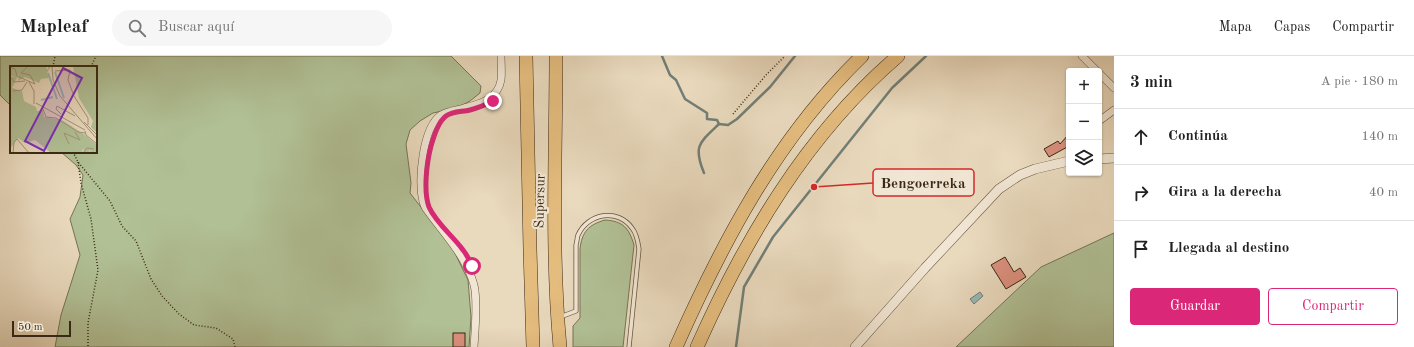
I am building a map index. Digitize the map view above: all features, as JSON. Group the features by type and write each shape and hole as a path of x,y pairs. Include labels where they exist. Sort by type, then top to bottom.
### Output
{"highway":[{"name":"Supersur","path":"526,56 533,347"},
{"name":"Supersur","path":"556,56 554,247 557,318 560,347"},
{"path":"676,347 700,294 735,225 770,167 816,106 862,56"},
{"path":"697,347 752,236 785,184 823,134 849,104 898,56"}],"street":[{"path":"474,347 476,316 474,286 460,253 427,210 423,202 421,162 427,138 434,123 440,116 450,111 481,104 492,96 499,88 501,80 501,56"},
{"path":"1082,56 1094,68"},
{"path":"1102,76 1114,88"},
{"path":"1102,119 1114,110"},
{"path":"855,347 925,268 999,189 1020,175 1066,161"}],"lane":[{"path":"557,318 576,311 576,245 578,235 586,224 596,218 608,215 616,216 632,228 637,238 639,249 628,347"}],"path":[{"path":"53,66 55,56"},
{"path":"91,66 96,56"},
{"path":"732,114 766,75 785,56"},
{"path":"73,153 78,162 110,201 122,226 136,241 151,279 162,296 179,314 194,324 216,328 233,339 235,347"},
{"path":"78,162 81,183 91,219 98,270 89,317 88,347"}],"green space":[{"path":"0,56 451,56 481,86 480,93 470,101 457,108 433,113 420,121 410,130 406,144 411,183 410,193 452,247 468,280 471,317 469,347 55,347 61,315 80,255 70,219 80,197 83,175 76,165 62,153 97,153 97,66 10,66 10,105 0,95"},
{"path":"605,220 616,222 624,226 630,234 634,245 623,347 573,347 573,326 580,318 580,249 582,238 590,227"},
{"path":"1114,233 1114,347 956,347 1041,267"}],"water":[{"path":"980,292 983,296 974,304 970,299"}],"building":[{"path":"1066,137 1066,148 1049,157 1044,149 1058,141 1060,144"},
{"path":"1005,257 1014,272 1020,268 1026,277 1006,289 991,265"},
{"path":"453,333 465,333 465,347 453,347"}],"waterway":[{"path":"662,56 670,75 676,80 685,99 707,113 707,119 717,120 719,124"},
{"path":"704,173 699,157 700,146 703,141 719,124 728,125 737,119 770,87 795,56"},
{"path":"736,347 744,287 773,237 892,88 926,56"}],"place":[{"name":"Bengoerreka","path":"814,187"}],"route":[{"path":"472,266 465,252 437,219 429,207 426,174 429,152 434,136 444,118 452,113 484,106 493,101"}]}
